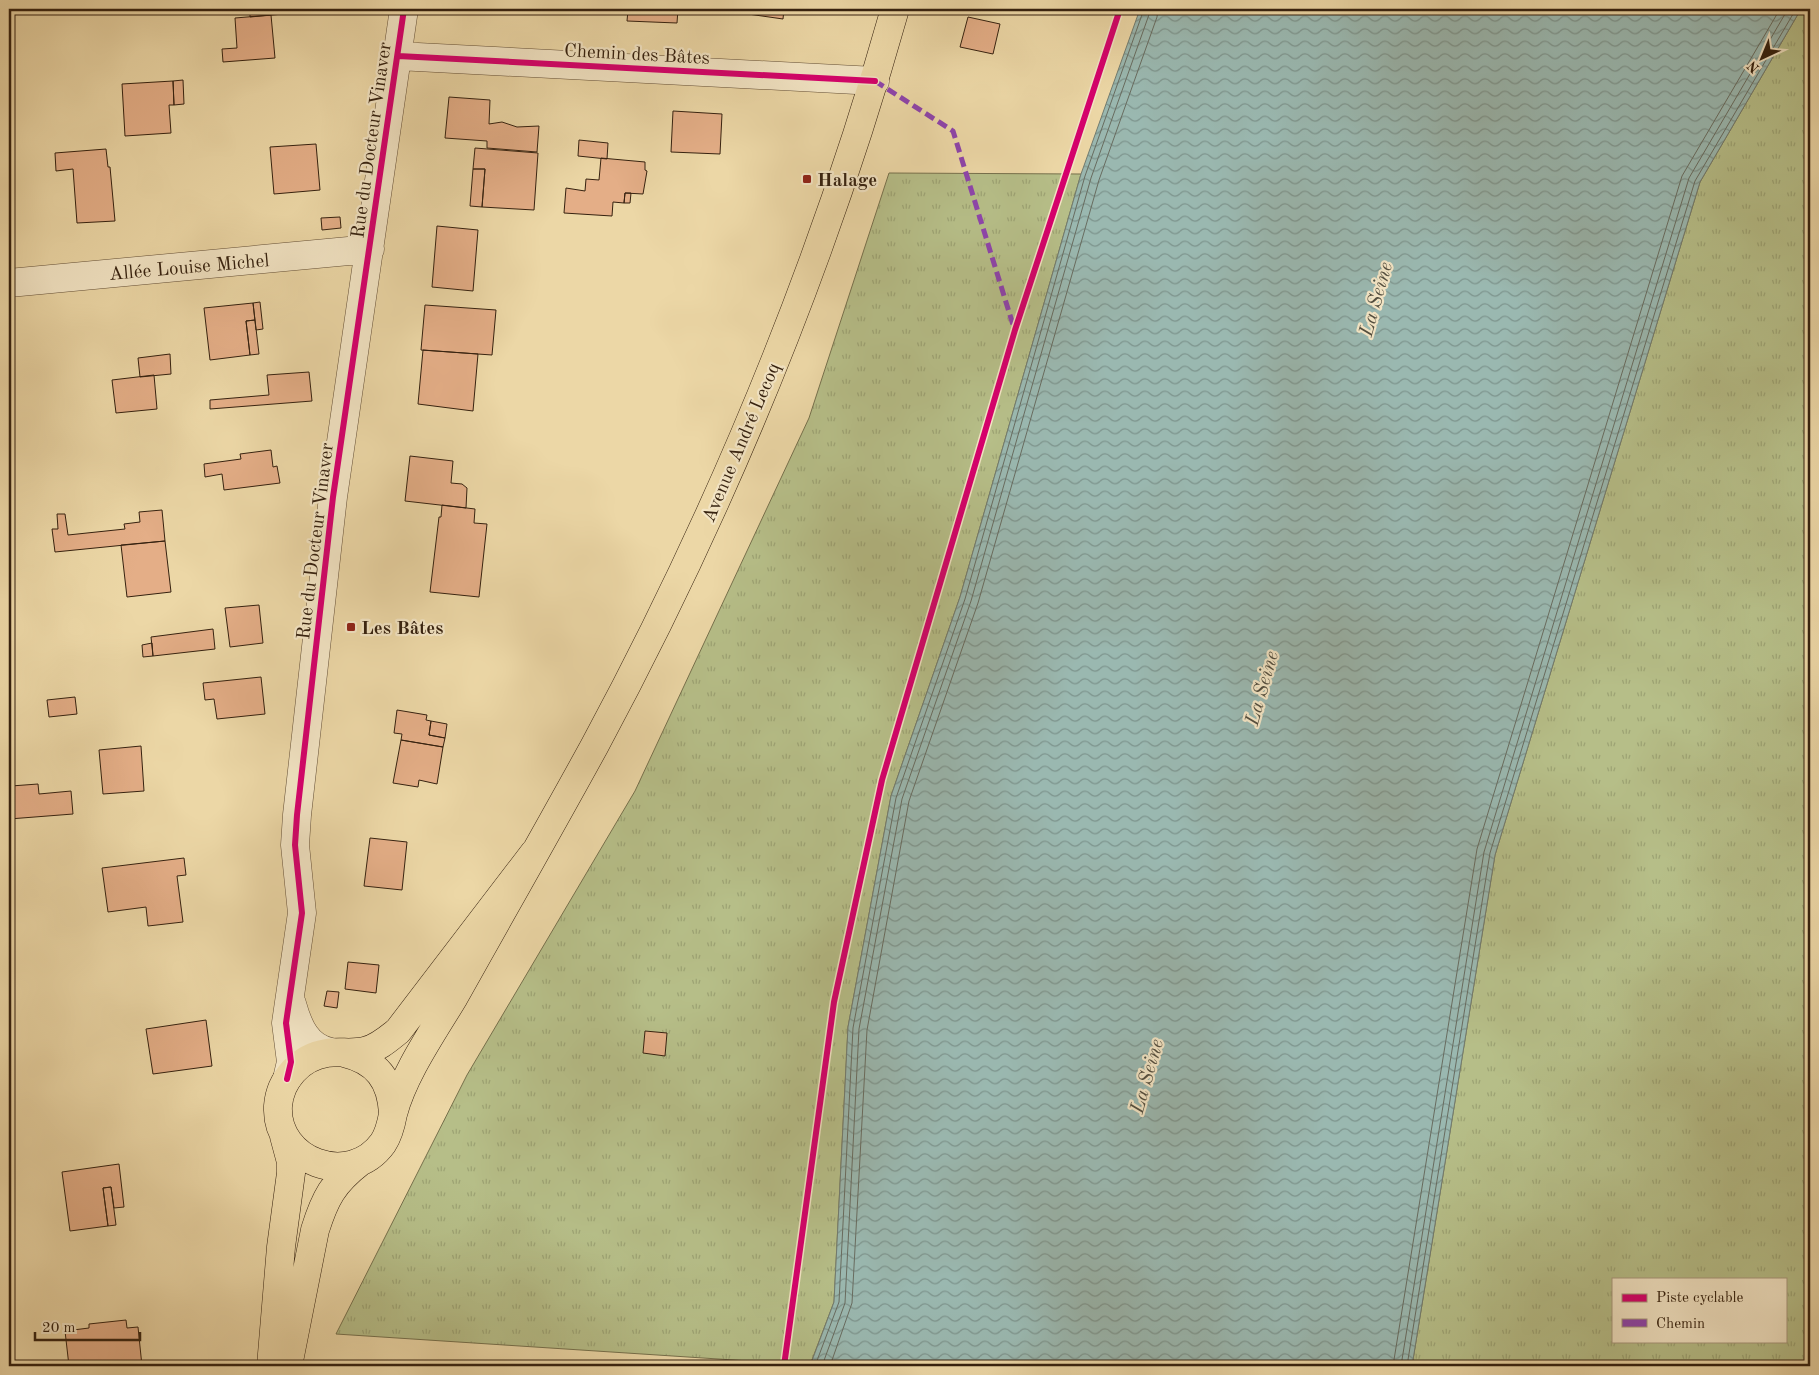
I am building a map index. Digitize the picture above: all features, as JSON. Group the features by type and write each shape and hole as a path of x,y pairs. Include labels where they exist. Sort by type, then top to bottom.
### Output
{"main road":[{"name":"Avenue André Lecoq","path":"534,853 643,653 720,492 788,331 875,81 895,9"},
{"path":"271,1366 281,1246 291,1173 291,1162 278,1117 281,1091 287,1079 295,1068 318,1054 361,1052 386,1041 398,1031 534,853"},
{"path":"288,1366 315,1230 328,1196 337,1181 373,1154 384,1142 390,1128 393,1113 409,1074 534,853"},
{"path":"338,1052 357,1056 369,1062 379,1071 392,1097 393,1113"},
{"path":"282,1130 289,1144 300,1155 314,1163 329,1167 344,1167 360,1162"}],"street":[{"name":"Rue du Docteur Vinaver","path":"287,1079 291,1062 286,1023 302,913 295,845 298,806 333,497 404,9"},
{"name":"Chemin des Bâtes","path":"398,56 875,81"},
{"name":"Allée Louise Michel","path":"9,283 370,249"},
{"name":"Rue du Docteur Vinaver","path":"290,990 294,1010 309,1042 321,1050 338,1052"}],"green space":[{"path":"1801,9 1810,9 1810,1366 1412,1366 1495,855 1700,182"},
{"path":"889,173 1081,174 960,597 891,796 848,1027 834,1302 810,1365 336,1334 467,1075 635,791 809,418"}],"water":[{"name":"La Seine","path":"1140,9 1801,9 1700,182 1495,855 1412,1366 810,1366 834,1302 848,1027 891,796 960,597 1081,174"}],"building":[{"path":"250,9 317,9 317,11 250,17"},
{"path":"611,9 678,9 677,23 627,21 628,10"},
{"path":"742,9 784,9 783,19 741,13"},
{"path":"271,15 275,58 223,62 222,49 237,48 235,18"},
{"path":"968,17 1000,24 993,54 960,47"},
{"path":"183,80 184,104 174,105 173,81"},
{"path":"173,81 174,105 169,105 171,133 125,136 122,84"},
{"path":"449,97 490,100 489,124 502,122 517,127 539,126 537,152 487,148 487,141 445,138"},
{"path":"673,111 722,114 720,154 671,152"},
{"path":"579,140 608,143 607,159 578,156"},
{"path":"316,144 320,190 274,194 270,147"},
{"path":"475,148 538,153 534,210 482,207 485,169 473,169"},
{"path":"106,149 108,167 110,167 115,221 77,223 73,169 56,171 55,153"},
{"path":"601,158 645,162 645,170 647,171 643,194 625,193 624,203 613,202 612,216 564,213 566,188 585,191 586,179 599,180"},
{"path":"473,169 485,169 482,207 470,206"},
{"path":"625,193 631,193 630,203 624,203"},
{"path":"340,217 341,228 322,230 321,218"},
{"path":"437,226 478,230 473,291 432,287"},
{"path":"260,302 263,329 256,330 253,303"},
{"path":"253,303 255,320 246,321 250,355 210,360 204,308"},
{"path":"425,305 496,310 492,355 421,350"},
{"path":"255,320 259,354 250,355 246,321"},
{"path":"423,350 478,354 473,411 418,404"},
{"path":"170,354 171,374 140,377 138,358"},
{"path":"309,372 312,401 210,409 210,400 269,395 267,375"},
{"path":"154,375 157,409 116,413 112,380"},
{"path":"271,450 273,467 277,466 280,483 224,490 222,474 205,477 204,464 241,459 240,454"},
{"path":"410,456 453,461 451,483 462,484 467,488 466,508 405,501"},
{"path":"442,505 475,509 474,523 487,524 479,597 430,592"},
{"path":"162,510 165,541 55,552 52,529 58,529 57,514 65,514 68,535 125,529 124,524 140,522 139,512"},
{"path":"165,541 171,592 127,597 121,545"},
{"path":"259,605 263,643 230,647 225,608"},
{"path":"213,629 215,649 153,656 151,637"},
{"path":"152,643 153,656 143,657 142,645"},
{"path":"261,677 265,714 217,719 214,699 205,700 203,683"},
{"path":"75,697 77,714 49,717 47,700"},
{"path":"397,710 427,715 426,720 431,721 429,735 445,738 443,747 401,740 402,734 394,733"},
{"path":"431,721 447,724 445,738 429,735"},
{"path":"401,740 443,747 437,784 419,780 418,787 393,783"},
{"path":"141,746 144,791 103,794 99,750"},
{"path":"9,779 11,786 38,784 39,794 71,791 73,814 9,819"},
{"path":"370,838 407,842 402,890 364,886"},
{"path":"184,858 186,875 177,876 183,922 148,926 146,907 108,912 102,868"},
{"path":"348,962 379,965 376,993 345,989"},
{"path":"327,991 339,992 337,1008 324,1006"},
{"path":"206,1020 212,1066 153,1074 146,1029"},
{"path":"645,1031 667,1033 665,1056 643,1053"},
{"path":"119,1164 124,1207 114,1208 111,1187 103,1188 108,1226 70,1231 62,1172"},
{"path":"111,1187 116,1225 108,1226 103,1188"},
{"path":"126,1320 127,1328 138,1327 142,1366 69,1366 65,1331 89,1328 89,1324"}],"marked path":[{"path":"875,81 953,131 1014,328"}],"cycle path":[{"path":"287,1079 291,1062 286,1023 302,913 295,845 297,815 333,497 404,9"},
{"path":"784,1366 834,1002 882,780 1015,330 1120,9"},
{"path":"398,56 875,81"}],"place":[{"name":"Halage","path":"807,179"},
{"name":"Les Bâtes","path":"351,627"}]}
